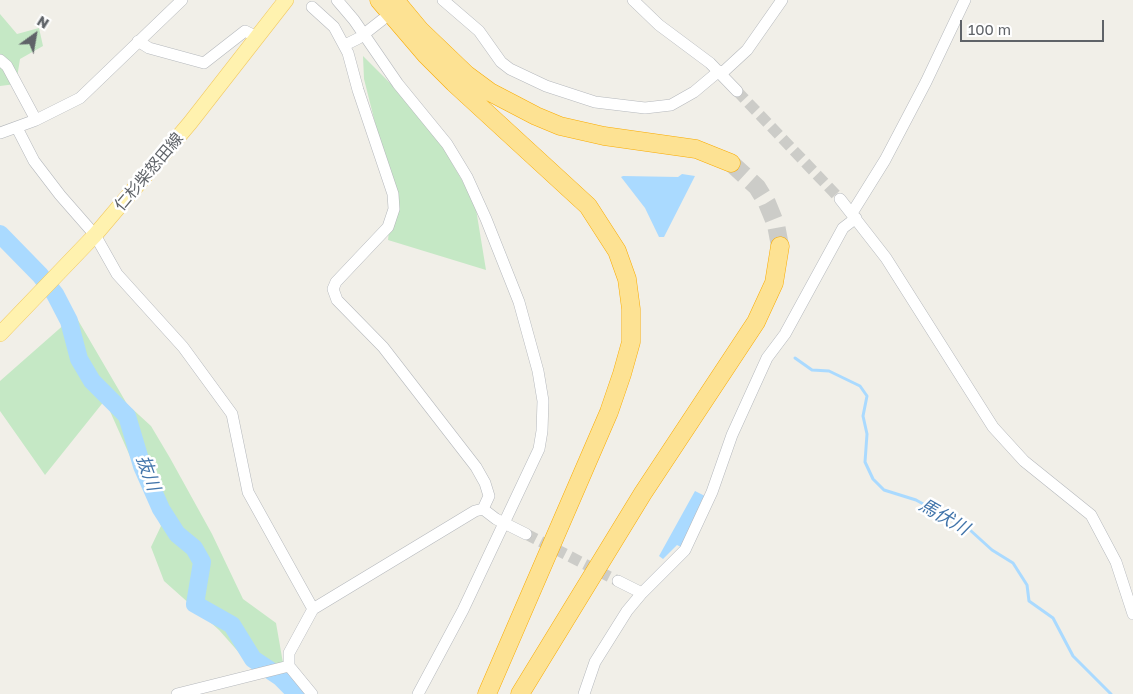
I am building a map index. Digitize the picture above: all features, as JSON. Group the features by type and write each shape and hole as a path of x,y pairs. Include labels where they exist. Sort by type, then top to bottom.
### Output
{"highway":[{"path":"380,0 426,55 454,84 588,206 617,251 628,279 631,309 631,342 622,374 609,412 487,694"},
{"path":"395,0 440,50 467,75 490,92 536,116 560,126 604,136 696,149 732,163"},
{"path":"520,694 644,493 756,322 774,284 780,246"}],"main road":[{"name":"仁杉柴怒田線","path":"0,334 95,235 190,123 286,0"}],"street":[{"path":"0,133 36,120 80,98 182,0"},
{"path":"337,0 398,84 432,124 461,166 490,227 523,314 541,386 542,431 539,449 422,693"},
{"path":"443,0 484,36 501,62 510,69 546,86 595,102 645,108 671,106 720,73 747,50 782,0"},
{"path":"633,0 659,25 720,73 738,91"},
{"path":"584,694 600,654 642,593 685,550 712,492 732,435 767,358 785,334 843,228 854,216 885,160 926,82 965,0"},
{"path":"284,667 289,652 312,609 475,511 482,509 489,496 485,483 476,467 384,347 337,300 333,289 336,282 388,227 394,209 393,194 345,45 334,27 312,7"},
{"path":"345,45 364,35 382,20"},
{"path":"138,41 149,48 204,63 245,31 257,37"},
{"path":"0,60 7,66 36,120"},
{"path":"17,128 44,175 95,235 117,274 183,347 232,414 248,492 312,609"},
{"path":"840,199 886,258 993,427 1024,461 1091,515 1116,562 1133,614"},
{"path":"482,509 526,534"},
{"path":"618,581 642,593"},
{"path":"177,694 284,667"},
{"path":"284,667 312,694"}],"green space":[{"path":"0,14 17,34 39,28 43,46 20,59 16,84 0,86"},
{"path":"363,56 428,121 475,203 486,270 388,240 393,194 364,79"},
{"path":"75,315 127,404 151,426 170,458 212,534 243,599 276,623 283,663 250,665 219,630 164,581 151,547 161,526 105,400 45,475 0,411 0,381"}],"water":[{"path":"682,174 695,176 664,237 659,237 645,208 621,177 678,177"},
{"path":"695,491 705,496 681,547 677,545 663,559 659,556"}],"waterway":[{"name":"抜川","path":"0,234 40,275 55,294 69,321 79,359 92,381 127,416 142,466 161,509 177,534 194,548 202,562 195,604 232,625 253,659 280,677 297,694"},
{"name":"馬伏川","path":"795,358 812,370 829,371 860,386 867,396 863,416 867,434 865,462 873,479 884,490 916,500 970,530 992,550 1013,563 1027,585 1029,601 1053,618 1073,656 1111,694"}],"tunnel":[{"path":"737,91 840,199"},
{"path":"731,163 757,187 767,203 776,225 780,246"},
{"path":"526,534 618,581"}]}
